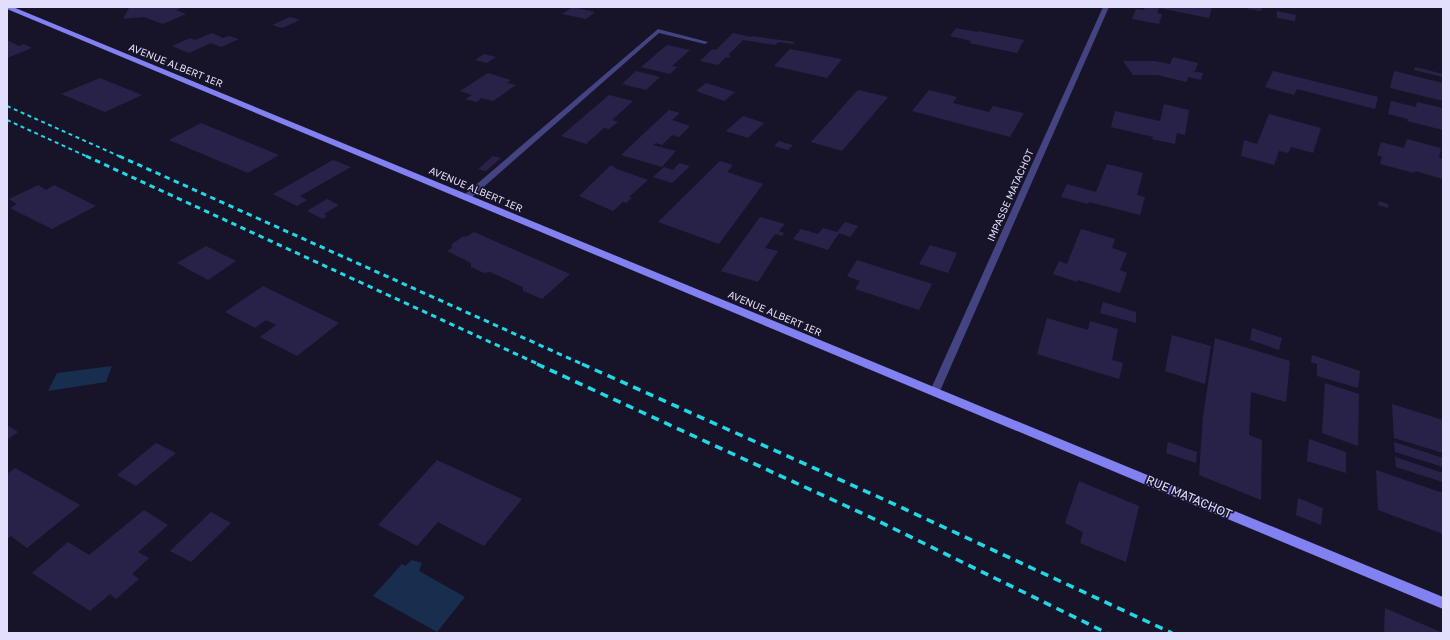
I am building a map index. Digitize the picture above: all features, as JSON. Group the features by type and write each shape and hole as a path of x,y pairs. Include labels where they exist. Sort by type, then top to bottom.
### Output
{"main road":[{"name":"AVENUE ALBERT 1ER","path":"8,7 935,391"},
{"name":"RUE MATACHOT","path":"935,391 1443,603"}],"street":[{"name":"IMPASSE MATACHOT","path":"935,391 1106,7"},
{"path":"467,197 658,32 705,42"}],"water":[{"path":"112,366 106,382 48,391 57,373"},
{"path":"412,560 422,563 419,571 465,597 437,632 373,596 402,564 405,566"}],"building":[{"path":"184,7 176,10 186,14 163,24 144,17 123,19 129,8"},
{"path":"573,7 595,12 586,19 562,14"},
{"path":"1145,7 1212,7 1209,18 1159,8 1157,13 1162,14 1159,24 1132,19 1136,9 1144,10"},
{"path":"1249,7 1262,7 1261,11 1248,9"},
{"path":"1277,11 1296,15 1295,21 1277,18"},
{"path":"290,17 300,20 282,28 272,25"},
{"path":"956,28 1024,40 1017,53 969,43 971,41 950,36"},
{"path":"212,33 223,38 229,36 239,39 221,47 211,43 189,53 172,46 190,38 195,40"},
{"path":"733,33 751,37 795,42 793,44 778,42 775,45 743,40 728,55 731,56 728,58 726,57 718,65 700,61 712,49 716,50"},
{"path":"7,40 19,46 24,44 32,48 7,58"},
{"path":"667,45 690,50 672,66 677,67 670,74 641,67"},
{"path":"790,49 842,59 827,78 774,66"},
{"path":"484,54 496,57 487,63 475,60"},
{"path":"1173,57 1198,63 1195,71 1191,71 1203,73 1201,80 1188,77 1187,82 1157,75 1133,75 1123,61 1155,61 1170,64"},
{"path":"1415,67 1443,74 1443,77 1414,70"},
{"path":"636,71 660,77 646,90 622,84"},
{"path":"1273,71 1378,97 1375,109 1297,89 1294,95 1265,87"},
{"path":"1394,71 1443,83 1443,101 1390,88"},
{"path":"488,73 511,80 507,83 516,85 493,101 481,98 477,102 465,99 472,95 460,91"},
{"path":"100,78 142,95 105,112 61,94"},
{"path":"706,83 735,92 724,101 696,91"},
{"path":"858,90 888,97 842,151 811,142"},
{"path":"929,90 957,97 953,103 989,112 993,106 1024,113 1010,137 912,111"},
{"path":"609,95 633,101 612,120 618,122 609,129 604,128 586,144 561,136"},
{"path":"1391,101 1416,107 1417,102 1443,108 1443,130 1407,121 1408,119 1388,114"},
{"path":"1164,104 1189,110 1185,135 1177,133 1175,144 1111,127 1115,111 1160,121"},
{"path":"669,110 680,113 672,120 690,126 679,137 672,135 662,145 656,143 653,145 676,151 662,167 621,155"},
{"path":"1269,114 1321,128 1313,153 1291,147 1288,153 1279,151 1274,165 1241,156 1244,140 1257,144"},
{"path":"743,116 764,123 748,138 726,131"},
{"path":"201,123 279,155 248,173 169,140"},
{"path":"1407,139 1441,148 1439,158 1443,159 1443,179 1415,171 1414,173 1380,164 1382,157 1377,155 1381,142 1404,148"},
{"path":"779,141 793,145 788,150 774,146"},
{"path":"493,156 501,158 486,171 478,169"},
{"path":"333,160 351,167 300,196 307,200 297,206 273,194"},
{"path":"720,161 733,165 727,172 763,184 719,244 658,222"},
{"path":"679,163 690,166 672,183 653,177 664,167 673,170"},
{"path":"1107,164 1143,173 1137,195 1145,197 1140,215 1089,202 1088,204 1061,197 1067,184 1096,192"},
{"path":"610,166 615,166 614,168 648,180 629,197 632,198 626,203 623,202 613,211 579,196"},
{"path":"38,185 46,190 54,185 96,206 52,229 10,208 17,204 9,199"},
{"path":"327,199 339,205 324,214 327,216 323,219 307,211"},
{"path":"1379,201 1388,204 1388,208 1378,205"},
{"path":"760,217 785,224 779,231 784,233 782,236 775,234 765,248 778,251 758,282 721,271"},
{"path":"845,222 858,226 850,237 839,233 828,250 793,239 801,229 818,234 823,228 837,232"},
{"path":"1081,229 1115,239 1112,248 1127,253 1120,270 1127,273 1120,293 1053,274 1059,261 1067,264"},
{"path":"474,232 570,274 542,299 523,291 523,287 490,272 484,273 471,267 471,263 447,251 452,248 452,244 462,237 468,236"},
{"path":"930,245 957,253 948,273 919,264"},
{"path":"206,246 236,261 208,280 177,263"},
{"path":"857,260 932,284 919,310 855,289 860,281 847,276"},
{"path":"263,286 339,323 297,356 260,337 276,325 266,320 255,328 225,312"},
{"path":"1103,302 1136,312 1136,323 1100,313"},
{"path":"1047,318 1088,330 1090,321 1118,329 1112,360 1123,363 1119,379 1037,354"},
{"path":"1252,328 1282,338 1279,350 1250,340"},
{"path":"1172,335 1211,346 1205,384 1165,371"},
{"path":"1215,338 1290,361 1286,402 1251,392 1249,435 1262,440 1261,500 1199,475 1203,416"},
{"path":"1312,355 1360,371 1358,388 1317,376 1317,364 1311,362"},
{"path":"1325,383 1359,394 1358,446 1322,433"},
{"path":"1392,404 1443,420 1443,453 1394,438"},
{"path":"7,425 18,432 7,440"},
{"path":"1309,439 1346,452 1346,473 1307,461"},
{"path":"1168,442 1197,452 1196,463 1166,453"},
{"path":"1394,442 1443,458 1443,467 1395,452"},
{"path":"156,443 176,453 136,486 117,475"},
{"path":"1395,457 1443,473 1443,482 1396,467"},
{"path":"437,460 522,499 484,546 438,522 417,546 378,525"},
{"path":"15,468 80,505 27,548 11,536 7,539 7,474"},
{"path":"1376,470 1443,493 1443,534 1378,510"},
{"path":"1079,481 1139,506 1126,562 1080,543 1083,532 1065,523"},
{"path":"1298,498 1323,508 1321,525 1296,515"},
{"path":"144,510 168,525 138,552 149,558 132,574 139,579 116,599 110,594 90,611 32,573 68,542 89,555"},
{"path":"211,512 231,523 191,562 170,551"},
{"path":"1385,608 1443,633 1384,633"}],"railway":[{"path":"7,106 121,157"},
{"path":"7,120 88,157"},
{"path":"86,156 540,365"},
{"path":"119,156 584,365"},
{"path":"537,364 870,517 1107,633"},
{"path":"582,364 883,499 1172,633"}]}
